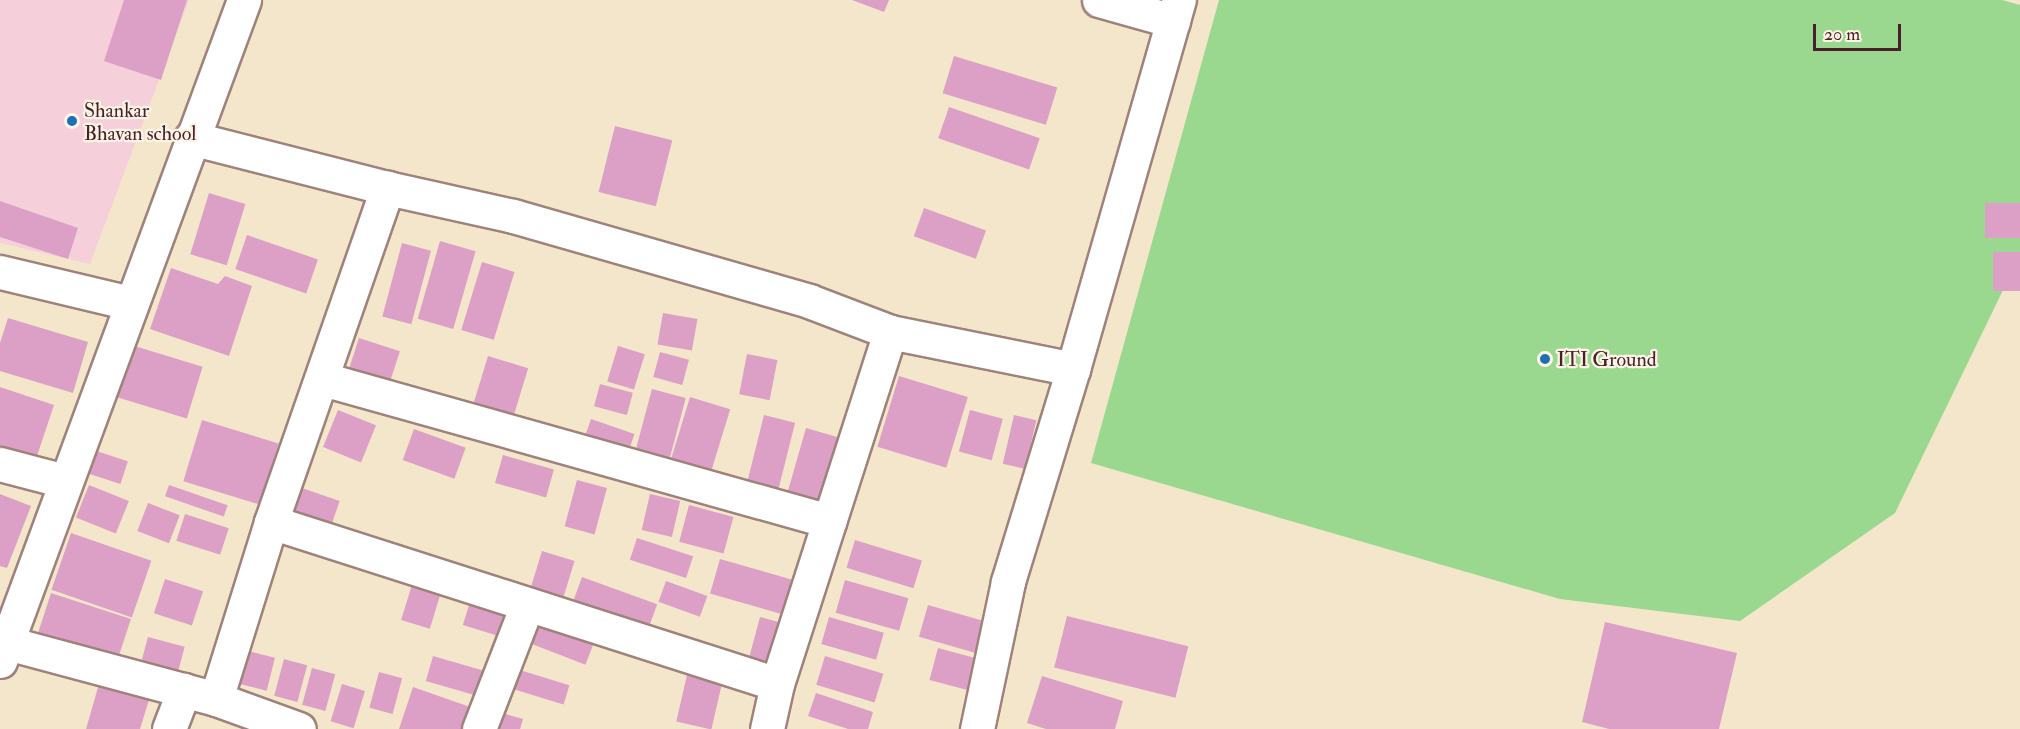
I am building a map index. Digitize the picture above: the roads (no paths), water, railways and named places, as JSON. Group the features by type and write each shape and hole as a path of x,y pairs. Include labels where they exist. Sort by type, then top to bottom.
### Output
{"street":[{"path":"244,0 2,649 184,690 299,729"},
{"path":"982,727 1008,582 1073,369 1176,11 1099,0"},
{"path":"191,138 536,223 809,301 890,332 1073,369"},
{"path":"216,699 272,522 387,188"},
{"path":"0,272 130,303"},
{"path":"767,729 777,684 890,332"},
{"path":"322,379 829,521"},
{"path":"0,464 65,481"},
{"path":"272,522 777,684"},
{"path":"479,729 527,604"},
{"path":"169,729 184,690"}],"place":[{"name":"Shankar Bhavan school","path":"72,121"},
{"name":"ITI Ground","path":"1545,359"}]}
